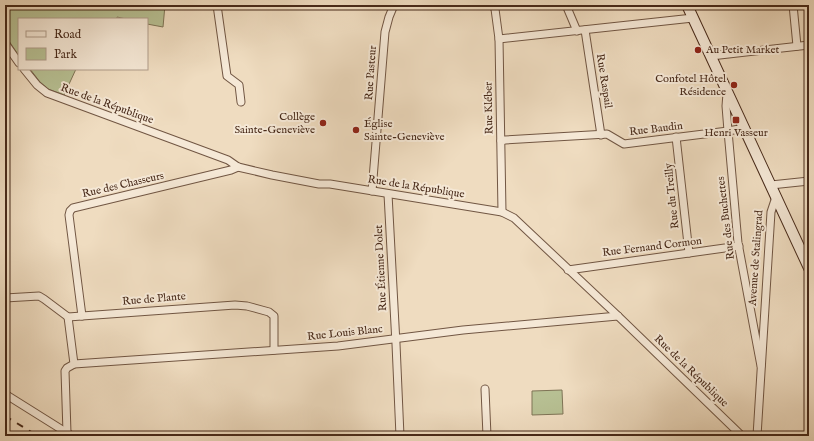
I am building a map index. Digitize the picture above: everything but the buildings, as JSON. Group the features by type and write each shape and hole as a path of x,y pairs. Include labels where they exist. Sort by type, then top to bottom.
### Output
{"main road":[{"path":"687,5 809,268"}],"street":[{"path":"217,5 227,76 239,85 241,102"},
{"name":"Rue Pasteur","path":"372,191 385,32 394,5"},
{"name":"Rue Kléber","path":"492,5 495,9 499,38 502,212"},
{"path":"566,5 577,31"},
{"path":"793,5 796,46"},
{"path":"499,38 694,18"},
{"name":"Rue Raspail","path":"585,30 601,135"},
{"path":"5,43 18,61"},
{"path":"711,56 809,45"},
{"name":"Rue de la République","path":"25,70 37,85 47,94 228,160 238,167 307,182 330,184 502,212 514,218 742,436"},
{"name":"Rue des Buchettes","path":"728,91 726,106 739,246 761,366"},
{"name":"Rue Baudin","path":"501,141 607,134 624,144 745,128"},
{"name":"Rue du Treilly","path":"676,137 689,253"},
{"name":"Rue des Chasseurs","path":"82,316 69,215 73,208 231,170 238,167"},
{"path":"770,184 809,181"},
{"name":"Rue Étienne Dolet","path":"388,194 400,436"},
{"name":"Avenue de Stalingrad","path":"757,436 771,212 776,196"},
{"name":"Rue Fernand Cormon","path":"568,270 739,246"},
{"path":"5,298 39,296 68,317 74,364 64,371 70,435"},
{"name":"Rue de Plante","path":"68,317 210,306 247,306 269,312 274,316 274,350"},
{"name":"Rue Louis Blanc","path":"74,364 338,346 463,330 618,316"},
{"path":"485,390 487,436"},
{"path":"5,394 70,435"}],"green space":[{"path":"5,5 165,5 163,27 148,24 148,18 18,18 18,54 5,35"},
{"path":"31,70 76,70 64,95 48,89 40,82"},
{"path":"562,390 563,414 532,415 532,391"}],"railway":[{"path":"5,416 38,436"}],"place":[{"name":"Au Petit Market","path":"698,50"},
{"name":"Confotel Hôtel Résidence","path":"734,85"},
{"name":"Henri Vasseur","path":"736,120"},
{"name":"Collège Sainte-Geneviève","path":"323,123"},
{"name":"Église Sainte-Geneviève","path":"356,130"}]}
